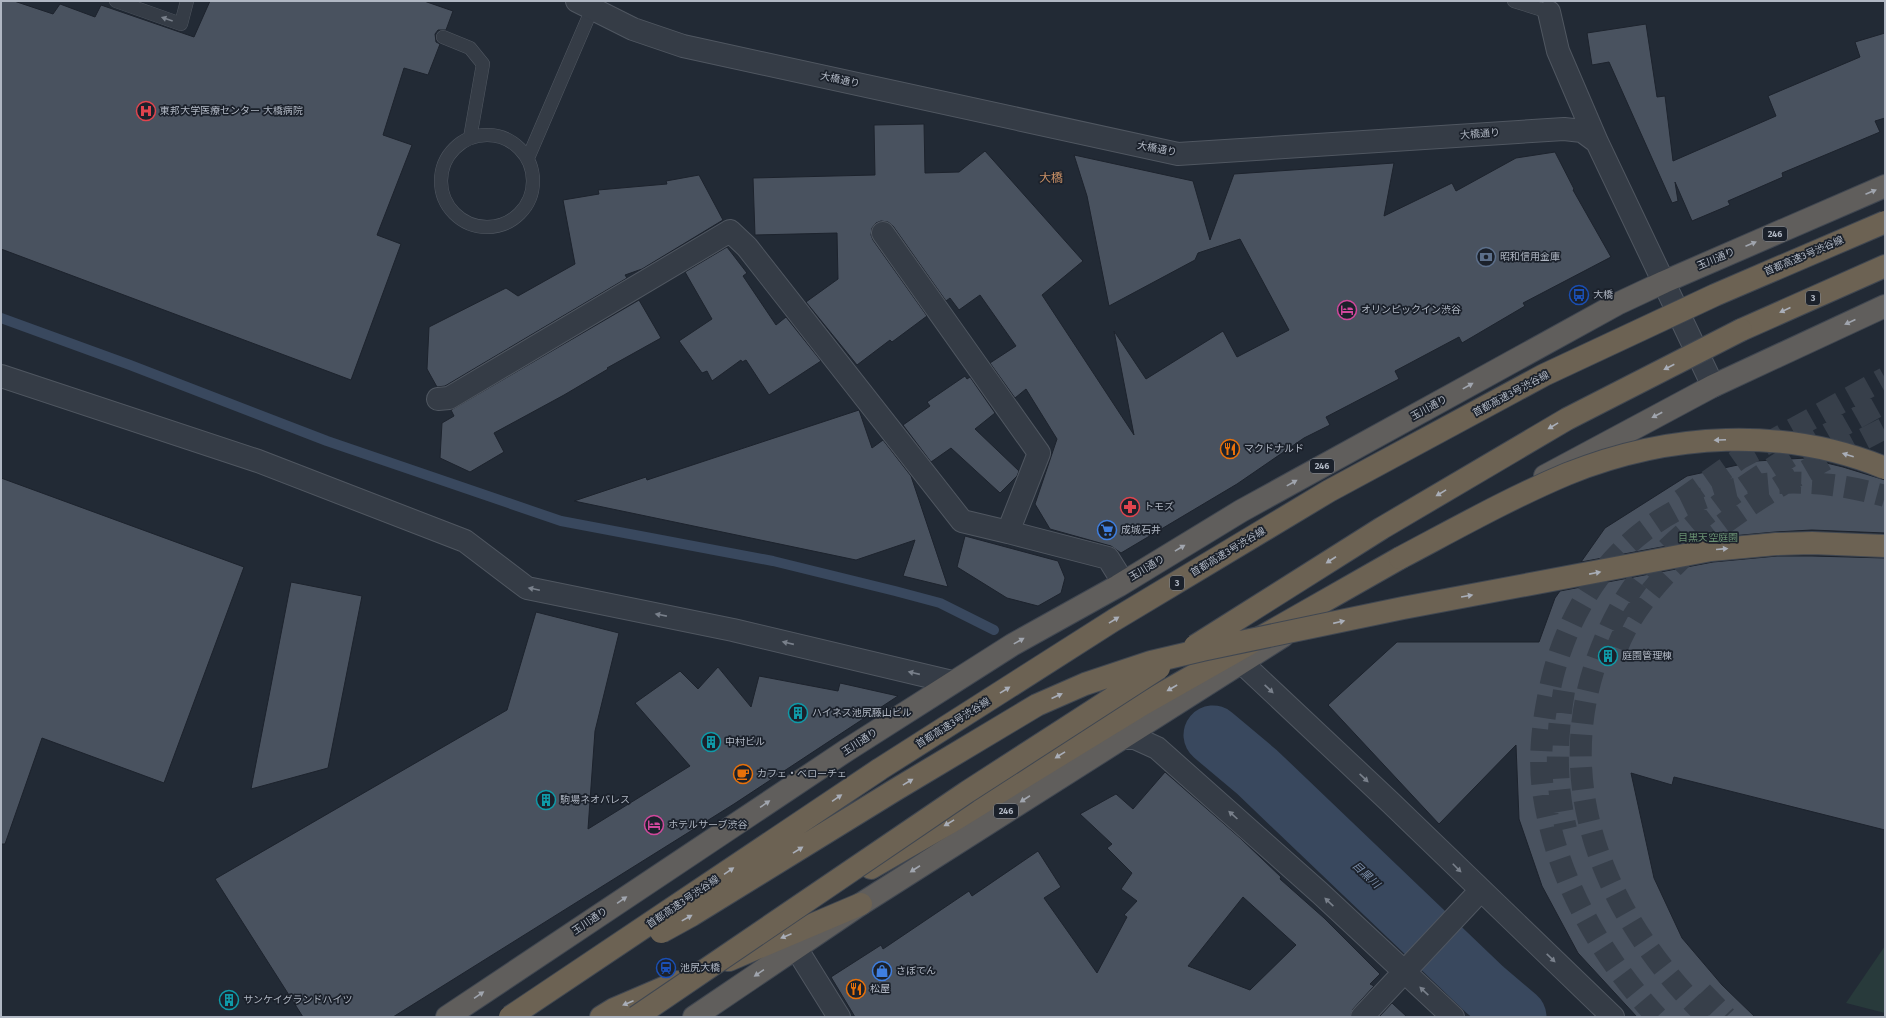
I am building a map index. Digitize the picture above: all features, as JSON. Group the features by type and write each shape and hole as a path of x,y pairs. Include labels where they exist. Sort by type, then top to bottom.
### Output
{"highway":[{"name":"玉川通り","path":"447,1017 847,750 952,682 1012,645 1123,582 1241,511 1617,304 1885,186"},
{"name":"首都高速3号渋谷線","path":"510,1017 554,989 880,769 1114,620 1329,491 1544,375 1715,295 1885,222"},
{"name":"3","path":"636,1017 967,792 1131,686 1409,512 1566,419 1741,330 1885,266"},
{"name":"246","path":"694,1017 860,904 1152,718 1234,666 1565,464 1713,386 1885,306"},
{"path":"788,915 949,823 1138,708 1386,566 1464,524 1567,474 1604,461 1643,450 1678,444 1735,439 1790,442 1816,447 1843,453 1885,468"},
{"path":"554,989 692,915 895,790 1037,705 1085,684 1151,662 1403,608 1711,550 1776,544 1812,543 1885,546"},
{"path":"601,1017 614,1009 860,904"}],"street":[{"name":"大橋通り","path":"585,5 633,29 683,46 1178,154 1564,129 1582,131 1597,142"},
{"path":"1551,6 1558,51 1597,142 1713,386"},
{"path":"438,399 449,398 730,232 747,247 962,521 1108,558 1123,582"},
{"path":"883,233 1039,453 1008,532"},
{"path":"1,376 258,461 465,541 527,588 733,630 952,682"},
{"path":"1234,666 1390,802 1476,896 1613,1017"},
{"path":"1121,738 1135,738 1157,748 1320,893 1410,966 1453,1017"},
{"path":"1362,1017 1476,896"},
{"path":"796,948 839,1017"}],"lane":[{"path":"116,1 182,24 188,1"},
{"path":"1514,1 1551,6"},
{"path":"528,158 585,5"},
{"path":"443,37 470,48 483,64 470,138"},
{"path":"483,135 496,136 509,140 520,148 528,158 533,174 533,190 528,205 518,217 503,226 488,228 472,226 457,217 447,206 441,190 441,174 446,159 456,146 470,138 483,135"}],"shaded area":[{"path":"1885,946 1885,1013 1846,1003"}],"building":[{"path":"1,1 14,1 53,14 60,4 95,17 101,5 194,37 210,1 424,1 453,11 446,30 438,30 435,34 436,42 440,44 428,75 404,68 383,135 412,145 377,235 401,244 351,380 1,249"},
{"path":"1646,24 1657,97 1665,96 1673,161 1776,116 1768,96 1860,57 1855,42 1885,33 1885,118 1875,121 1880,132 1782,173 1783,177 1728,201 1730,205 1692,221 1675,182 1678,201 1672,203 1609,62 1592,65 1587,33"},
{"path":"924,124 925,173 959,172 985,151 1083,261 1042,295 1134,435 1114,331 1146,379 1223,331 1237,357 1289,330 1240,239 1198,253 1195,260 1109,306 1087,196 1074,155 1193,181 1210,240 1234,174 1394,163 1384,216 1452,183 1456,191 1516,158 1555,152 1574,189 1573,190 1611,257 1523,303 1525,306 1462,343 1459,337 1395,371 1399,379 1326,417 1330,425 1304,438 1237,484 1121,553 1111,546 1050,529 1035,504 1057,439 1026,389 1015,398 990,363 1016,346 980,295 959,310 950,298 946,301 893,226 888,222 881,221 876,223 872,228 871,235 873,240 927,316 892,342 890,340 857,365 806,302 838,279 837,233 755,235 753,178 875,175 874,125"},
{"path":"699,175 723,220 642,269 625,275 627,278 445,386 437,387 427,369 429,327 506,288 518,296 575,264 563,200 599,194 598,190 667,184 666,181"},
{"path":"727,247 747,273 743,276 776,325 786,317 821,361 769,395 746,360 742,362 741,360 712,381 707,371 702,373 679,341 712,319 685,272"},
{"path":"639,300 661,338 607,368 608,369 564,395 494,433 504,452 470,472 440,458 442,423 454,416 451,410"},
{"path":"965,376 967,379 970,377 995,413 975,429 1019,471 1017,476 1000,493 951,448 931,462 903,425 930,406 927,402"},
{"path":"859,410 872,448 883,440 911,476 948,587 903,576 915,540 856,560 574,501 646,477 647,480"},
{"path":"1806,458 1843,467 1885,480 1885,533 1812,530 1710,538 1581,562 1605,528 1687,476 1756,461"},
{"path":"1,478 244,567 164,783 42,738 5,844 1,844"},
{"path":"965,536 1058,561 1065,578 1061,593 1038,606 1007,598 957,567"},
{"path":"1777,556 1885,558 1885,830 1674,777 1672,785 1631,773 1654,878 1682,938 1722,985 1755,1017 1637,1017 1578,953 1542,886 1519,819 1516,745 1439,824 1328,705 1397,642 1539,642 1555,598 1560,591 1713,562"},
{"path":"291,582 362,596 328,768 251,789"},
{"path":"536,612 619,633 595,731 588,829 690,766 635,703 680,671 698,689 718,667 751,707 759,676 838,691 840,683 898,696 734,804 393,1017 303,1017 215,879 507,710"},
{"path":"1165,772 1240,838 1281,877 1280,879 1324,918 1380,974 1370,984 1374,986 1353,1009 1350,1017 855,1017 831,977 881,945 883,949 969,891 972,896 1038,851 1061,887 1044,898 1097,973 1127,917 1124,915 1137,901 1121,889 1132,873 1107,848 1112,844 1080,814 1116,794 1133,809","holes":["1243,897 1296,945 1250,990 1188,966"]},
{"path":"1392,1003 1407,1017 1379,1017"}],"waterway":[{"path":"1,318 130,365 327,441 561,521 773,561 895,591 940,603 994,630"},
{"name":"目黒川","path":"1213,735 1257,772 1484,989 1517,1017"}],"tunnel":[{"path":"1681,500 1739,459 1885,378"},
{"path":"1707,1017 1672,979 1642,939 1617,896 1598,850 1585,803 1581,755 1585,705 1599,654 1620,607 1634,585 1675,541 1702,518 1762,475 1824,436 1885,402"},
{"path":"1617,648 1636,612 1663,578 1695,547 1732,518 1770,492 1810,468 1885,428"},
{"path":"1657,1017 1616,967 1583,912 1569,883 1549,822 1542,776 1541,761 1543,732 1553,675 1573,620 1601,574 1636,537 1677,510 1724,492 1774,483 1829,485 1885,496"},
{"path":"1564,691 1559,726 1558,777 1562,812 1566,829"},
{"path":"1702,992 1726,1017"}],"place":[{"name":"東邦大学医療センター 大橋病院","path":"146,111"},
{"name":"昭和信用金庫","path":"1486,257"},
{"name":"大橋","path":"1579,295"},
{"name":"オリンピックイン渋谷","path":"1347,310"},
{"name":"マクドナルド","path":"1230,449"},
{"name":"トモズ","path":"1130,507"},
{"name":"成城石井","path":"1107,530"},
{"name":"庭園管理棟","path":"1608,656"},
{"name":"ハイネス池尻藤山ビル","path":"798,713"},
{"name":"中村ビル","path":"711,742"},
{"name":"カフェ・ベローチェ","path":"743,774"},
{"name":"駒場ネオパレス","path":"546,800"},
{"name":"ホテルサーブ渋谷","path":"654,825"},
{"name":"池尻大橋","path":"666,968"},
{"name":"さぼてん","path":"882,971"},
{"name":"松屋","path":"856,989"},
{"name":"サンケイグランドハイツ","path":"229,1000"}],"district":[{"name":"大橋","path":"1051,178"}],"park label":[{"name":"目黒天空庭園","path":"1708,538"}]}
